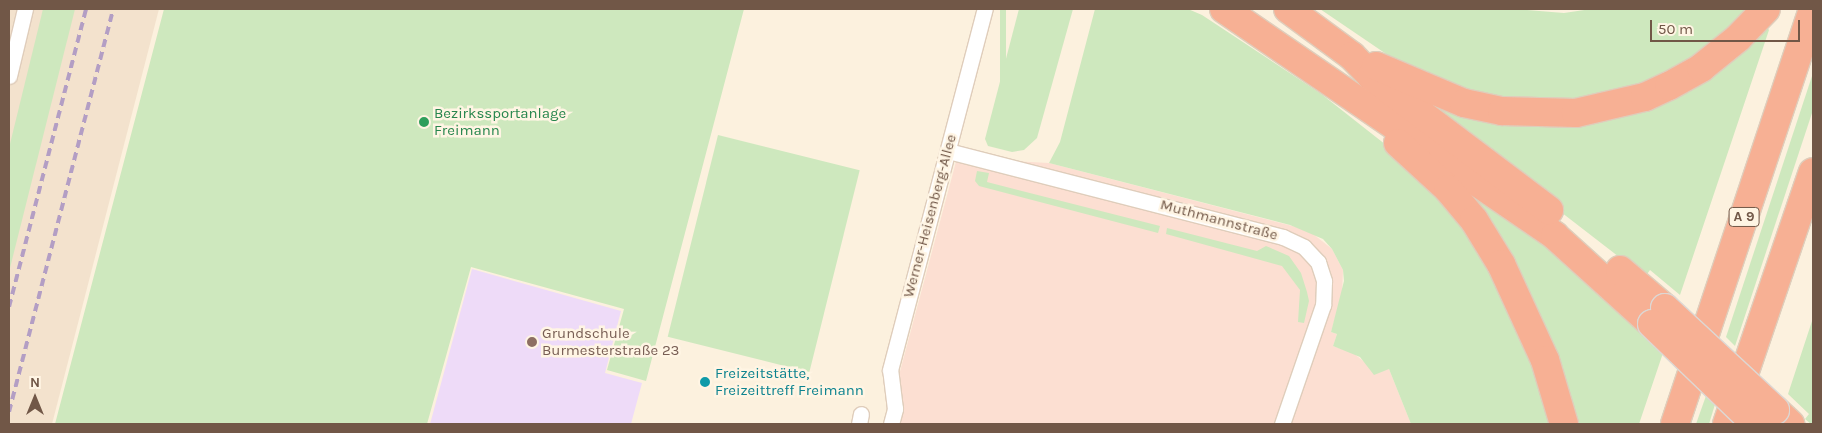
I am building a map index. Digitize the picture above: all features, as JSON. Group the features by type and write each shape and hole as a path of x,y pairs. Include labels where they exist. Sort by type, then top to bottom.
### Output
{"highway":[{"path":"1224,9 1388,121 1437,152 1555,236 1659,316"},
{"path":"1288,9 1352,56 1370,76 1542,204 1659,316 1774,420"},
{"path":"1352,56 1464,103 1541,115 1576,113 1645,97 1669,86 1701,68 1738,38 1766,9"},
{"name":"A 9","path":"1675,424 1813,9"},
{"path":"1388,121 1398,143 1448,189 1474,220 1501,264 1545,360 1564,424"},
{"path":"1727,424 1813,172"}],"street":[{"path":"9,76 25,9"},
{"name":"Werner-Heisenberg-Allee","path":"892,424 895,409 890,370 985,9"},
{"name":"Muthmannstraße","path":"948,151 1283,236 1304,246 1318,262 1324,281 1323,305 1282,424"}],"shaded area":[{"path":"9,9 159,9 52,424 9,424"},
{"path":"957,158 1049,163 1308,230 1332,249 1343,270 1342,294 1331,332 1337,334 1333,346 1353,353 1371,367 1389,369 1411,424 886,424"},
{"name":"Grundschule Burmesterstraße 23","path":"472,269 621,311 605,373 642,383 631,424 430,424"}],"green space":[{"path":"43,9 75,9 9,272 9,148"},
{"name":"Bezirkssportanlage Freimann","path":"164,9 744,9 646,381 607,370 624,309 471,267 427,424 55,424"},
{"path":"1000,9 1006,9 1006,126 1000,126"},
{"path":"1019,9 1073,9 1037,138 1024,150 1012,152 988,146 985,139"},
{"path":"1095,9 1188,9 1202,15 1320,93 1414,167 1464,223 1515,309 1554,424 1411,424 1389,369 1374,375 1360,357 1333,346 1337,334 1331,332 1344,281 1343,270 1332,249 1323,239 1290,225 1049,163 1060,142"},
{"path":"1320,9 1515,9 1564,13 1591,9 1750,9 1720,39 1690,62 1620,93 1545,104 1469,93 1398,62"},
{"path":"1766,25 1769,30 1680,295 1650,270 1645,277 1522,182 1425,102 1512,125 1573,126 1607,120 1636,113"},
{"path":"1813,73 1813,110 1735,346 1726,337"},
{"path":"718,135 860,170 809,372 668,337"},
{"path":"1436,165 1537,239 1638,321 1634,327 1663,353 1639,424 1573,424"},
{"path":"977,171 989,173 987,182 1160,226 1158,233 979,186 975,181"},
{"path":"1167,228 1257,251 1266,246 1289,256 1301,273 1307,292 1309,301 1304,323 1298,322 1300,290 1282,266 1166,234"},
{"path":"1813,318 1813,424 1811,424 1805,419 1809,414 1788,394"},
{"path":"1707,393 1716,401 1709,424 1696,424"}],"railway":[{"path":"9,307 86,9"},
{"path":"9,412 113,9"}],"place":[{"name":"Bezirkssportanlage Freimann","path":"424,122"},
{"name":"Grundschule Burmesterstraße 23","path":"532,342"},
{"name":"Freizeitstätte, Freizeittreff Freimann","path":"705,382"}]}
